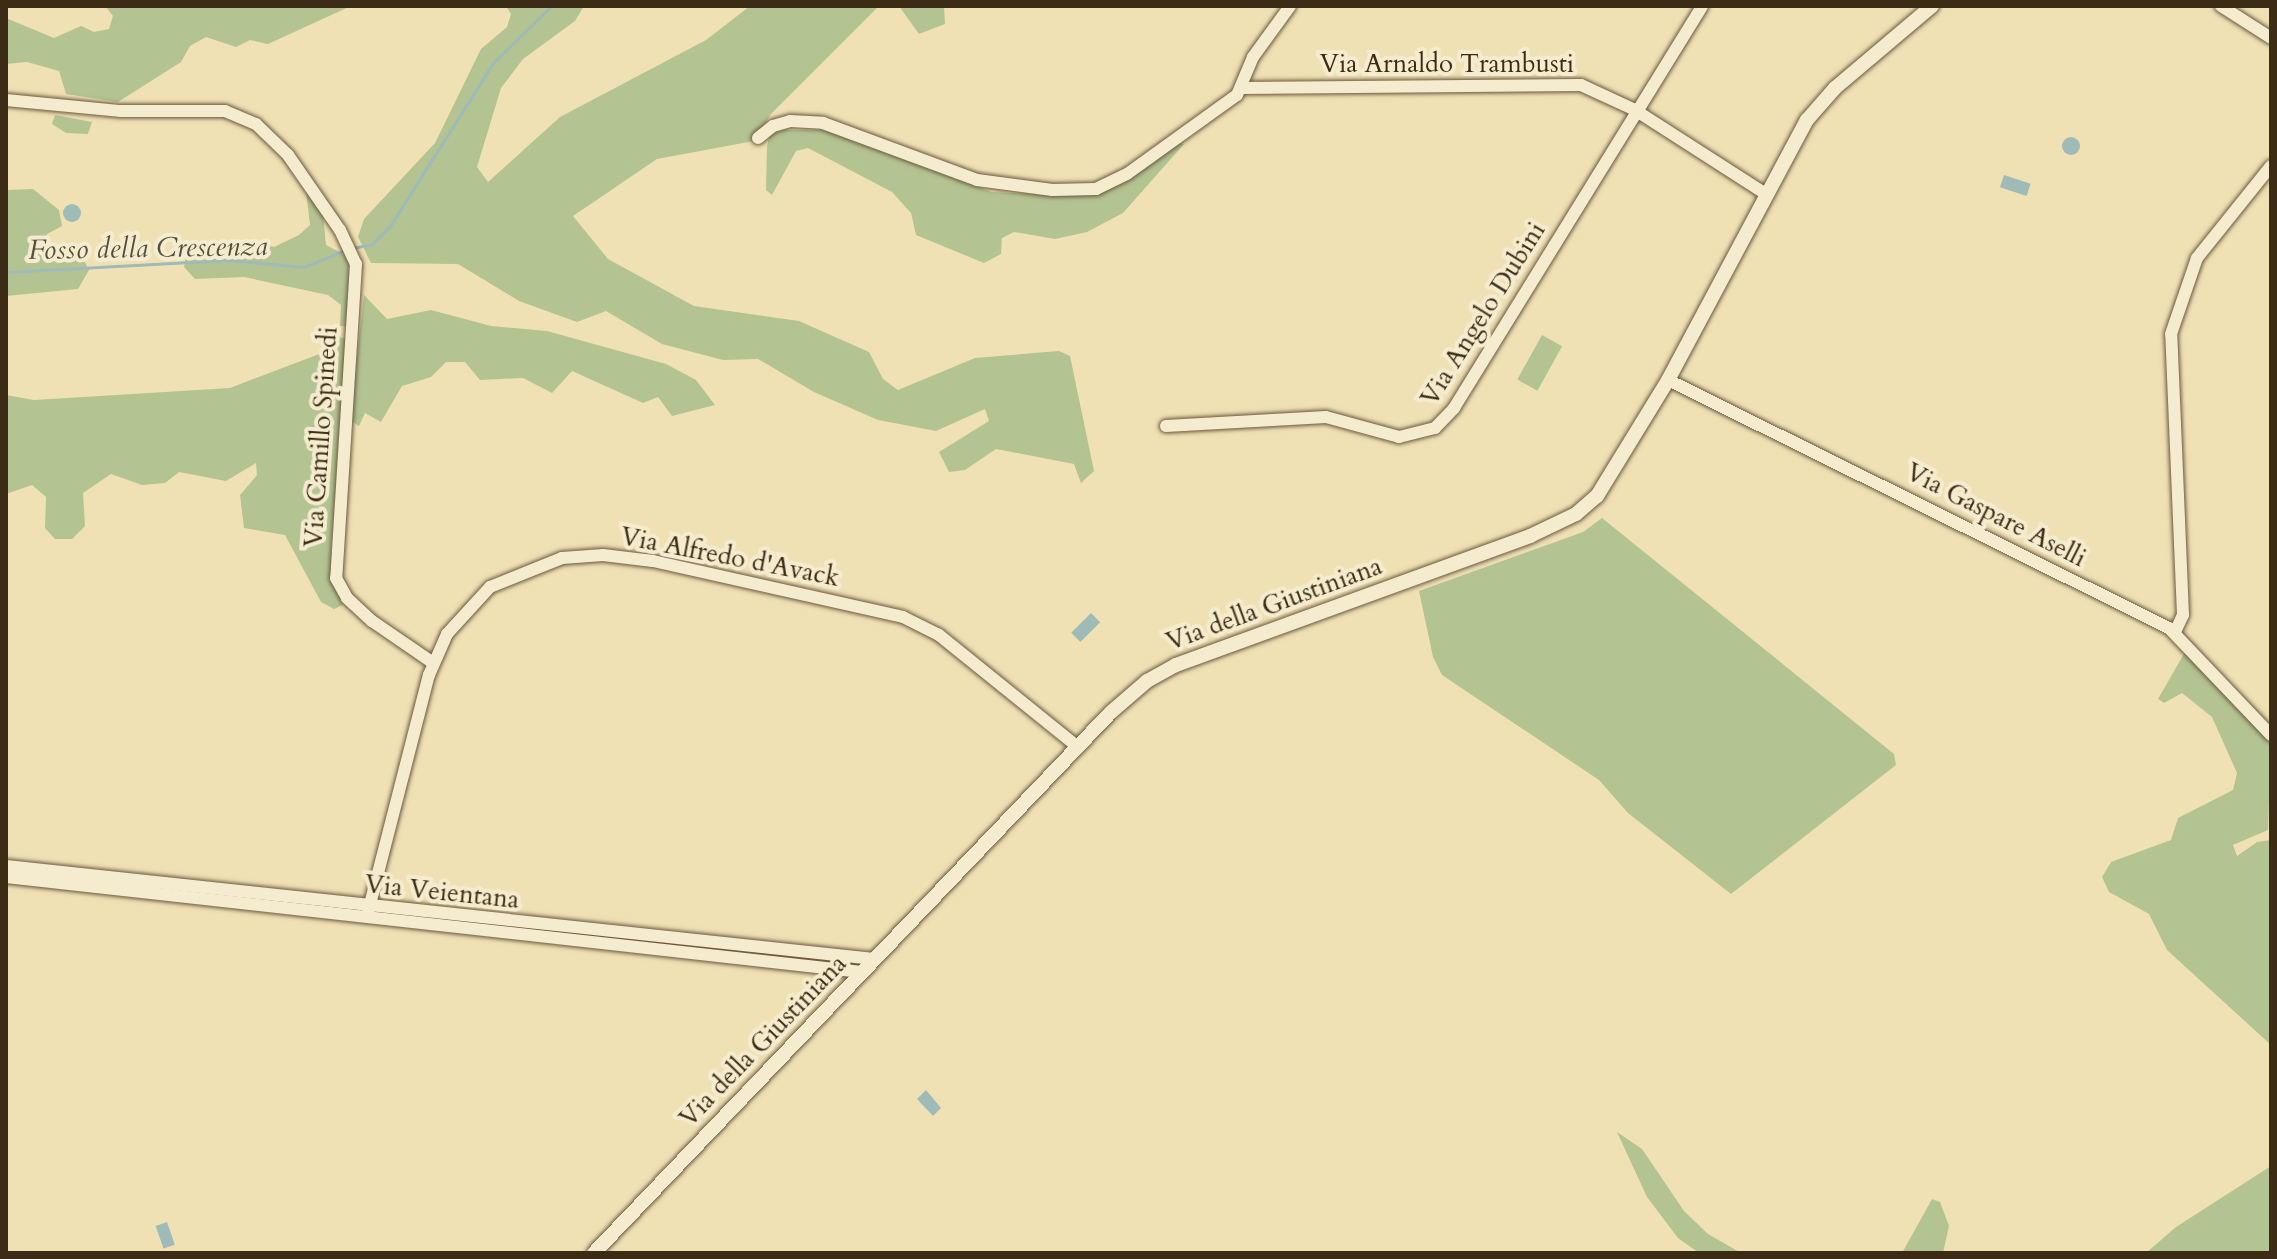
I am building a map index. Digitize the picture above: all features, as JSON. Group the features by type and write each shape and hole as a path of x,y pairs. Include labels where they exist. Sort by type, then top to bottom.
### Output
{"street":[{"path":"758,138 773,126 790,121 823,123 977,180 1088,190 1127,174 1241,88 1253,57 1290,6"},
{"name":"Via Angelo Dubini","path":"1166,426 1326,417 1399,437 1435,428 1454,408 1635,110 1702,6"},
{"name":"Via della Giustiniana","path":"594,1253 1129,695 1166,670 1517,541 1576,514 1610,481 1668,380 1766,194 1824,100 1932,6"},
{"path":"2221,6 2271,38"},
{"name":"Via Arnaldo Trambusti","path":"1241,88 1562,83 1588,86 1635,110 1766,194"},
{"name":"Via Camillo Spinedi","path":"6,100 121,111 204,108 239,116 272,135 340,230 356,264 334,574 355,606 433,663"},
{"path":"2175,632 2183,599 2171,334 2197,258 2271,166"},
{"name":"Via Gaspare Aselli","path":"1668,380 2175,632 2271,735"},
{"name":"Via Alfredo d'Avack","path":"368,911 433,663 463,611 508,576 562,558 637,558 877,608 913,621 939,635 1078,747"},
{"name":"Via Veientana","path":"6,866 862,972"},
{"name":"Via Veientana","path":"6,877 874,959"}],"green space":[{"path":"105,6 351,6 268,44 250,40 236,47 206,37 190,46 181,62 118,102 66,94 59,71 27,62 6,64 6,18 54,38 81,26 94,32 109,29 113,16"},
{"path":"506,6 584,6 575,21 523,59 501,88 477,167 488,182 560,117 706,40 750,6 879,6 771,114 754,141 657,159 573,216 608,259 694,306 799,321 869,352 883,379 898,390 975,358 1059,351 1070,356 1094,471 1081,483 1074,464 996,449 965,470 949,472 939,452 989,421 985,409 936,431 878,420 814,392 758,359 723,360 662,344 606,311 577,322 519,301 458,264 371,263 358,237 364,219 435,143 481,49 507,27 511,14"},
{"path":"899,6 944,6 945,24 919,34"},
{"path":"55,115 92,122 88,134 66,133 52,124"},
{"path":"783,130 825,130 992,192 1072,196 1103,192 1177,142 1184,144 1123,213 1087,232 1055,239 1014,232 1002,238 1001,254 984,263 916,235 911,213 892,192 808,148 796,151 772,195 766,190 767,146 770,135"},
{"path":"33,189 59,210 62,226 47,234 37,253 62,261 83,259 89,270 78,289 6,296 6,190"},
{"path":"306,191 323,214 326,245 349,257 348,326 340,326 341,305 328,295 244,277 195,279 184,267 187,251 203,244 252,241 274,247 299,235 310,225"},
{"path":"364,295 387,319 431,310 491,326 547,331 666,364 696,380 715,405 672,416 658,397 643,403 572,371 552,393 523,378 480,380 465,362 446,362 431,377 402,386 381,422 365,413 359,426 350,420"},
{"path":"1542,335 1562,346 1537,391 1517,380"},
{"path":"336,336 346,339 331,549 343,605 334,609 321,602 285,535 244,528 240,495 257,475 256,463 226,481 179,472 165,483 142,485 111,474 83,493 85,526 72,539 55,539 45,528 46,497 32,485 6,494 6,395 34,400 230,388 322,353"},
{"path":"1602,518 1894,754 1896,765 1731,894 1628,813 1599,780 1442,675 1433,657 1419,591 1583,532"},
{"path":"2185,652 2271,743 2268,830 2233,845 2237,856 2257,842 2271,840 2271,1045 2167,950 2149,914 2109,892 2102,877 2111,862 2171,840 2178,818 2233,790 2237,773 2212,717 2182,693 2164,703 2158,699"},
{"path":"1617,1132 1642,1149 1684,1211 1708,1234 1741,1253 1699,1253 1678,1238 1647,1197"},
{"path":"2271,1166 2271,1253 2146,1253 2176,1227"},
{"path":"1932,1199 1940,1202 1949,1226 1943,1253 1902,1253"}],"water":[{"path":"2071,137 2080,146 2071,155 2062,146"},
{"path":"2004,175 2031,184 2027,196 2000,187"},
{"path":"68,204 76,204 81,213 79,220 68,222 63,217 63,209"},
{"path":"1091,613 1100,622 1080,642 1071,633"},
{"path":"926,1090 941,1108 933,1116 917,1099"},
{"path":"167,1222 175,1245 163,1249 156,1226"}],"waterway":[{"name":"Fosso della Crescenza","path":"352,248 372,244 390,226 493,63 551,6"},
{"name":"Fosso della Crescenza","path":"6,272 228,260 304,267 345,250"}]}
